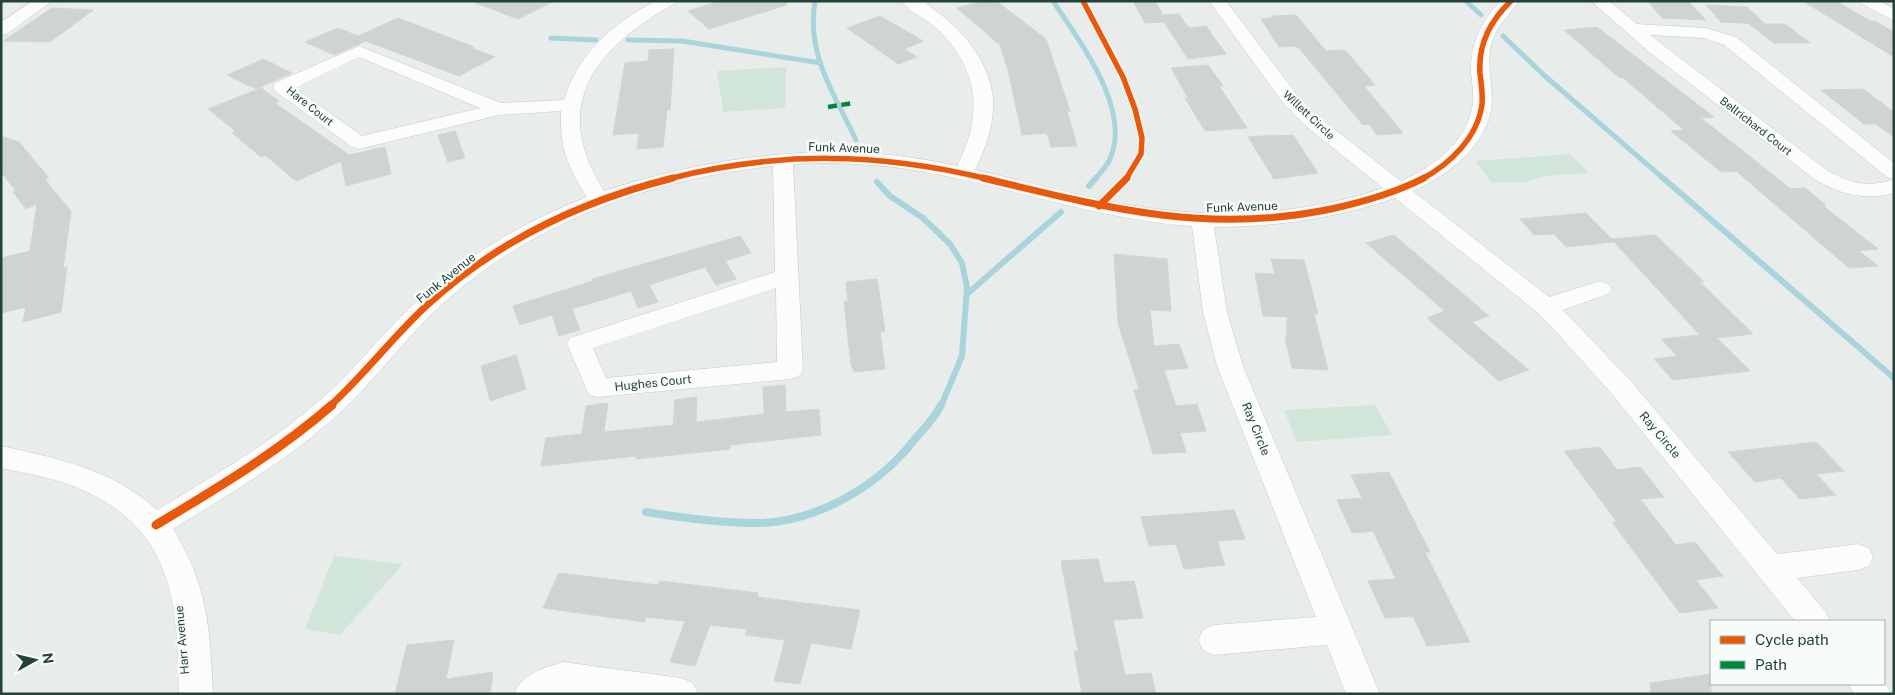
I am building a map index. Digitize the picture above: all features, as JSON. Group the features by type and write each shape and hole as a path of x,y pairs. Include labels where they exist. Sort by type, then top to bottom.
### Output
{"street":[{"path":"1,30 44,1"},
{"path":"599,200 585,180 574,155 569,129 570,105 584,73 599,52 618,33 636,19 668,1"},
{"path":"910,1 935,18 954,35 965,48 980,78 984,94 983,120 973,153 962,174"},
{"name":"Willett Circle","path":"1217,1 1290,99 1314,123 1398,190"},
{"name":"Funk Avenue","path":"156,525 276,450 319,416 360,377 428,305 459,278 515,242 599,200 699,171 783,159 834,158 879,160 962,174 1124,211 1202,220 1296,216 1355,204 1398,190 1418,181 1439,168 1459,151 1470,136 1482,107 1480,62 1484,38 1495,18 1511,1"},
{"name":"Bellrichard Court","path":"1599,1 1632,29 1828,180 1846,187 1866,190 1878,190 1894,186"},
{"path":"1868,1 1894,16"},
{"path":"1632,29 1706,33 1730,41 1894,173"},
{"name":"Hare Court","path":"499,109 360,51 282,87 359,143 499,109 570,105"},
{"name":"Hughes Court","path":"783,159 790,370 598,388 578,344 786,276"},
{"name":"Ray Circle","path":"1398,190 1546,307 1593,355 1813,620"},
{"name":"Ray Circle","path":"1202,220 1215,312 1230,366 1363,694"},
{"path":"1546,307 1600,289"},
{"name":"Harr Avenue","path":"1,457 57,469 87,479 127,500 156,525 169,545 189,596 196,659 196,694"},
{"path":"1770,568 1858,557"},
{"path":"1214,640 1337,630"},
{"path":"531,694 545,682 563,678 681,694"}],"green space":[{"path":"786,67 785,108 723,112 717,71"},
{"path":"1570,154 1589,173 1544,176 1525,182 1492,183 1475,161"},
{"path":"1375,405 1392,435 1297,442 1284,410"},
{"path":"334,556 403,564 340,635 305,629"}],"building":[{"path":"477,1 554,1 518,19 476,3"},
{"path":"720,1 786,1 787,5 709,29 688,11"},
{"path":"985,1 996,1 1046,39 1070,111 1067,111 1077,146 1051,147 1047,133 1022,135 1008,70 1000,45 957,8"},
{"path":"1133,1 1155,1 1163,15 1179,14 1190,28 1206,26 1226,54 1188,59 1164,22 1145,23"},
{"path":"1648,1 1689,2 1706,20 1662,18"},
{"path":"1803,1 1836,1 1870,21 1875,21 1894,32 1894,57"},
{"path":"1706,5 1747,7 1765,24 1785,24 1810,43 1774,43 1749,24 1762,24 1721,22"},
{"path":"52,8 93,10 50,42 3,41"},
{"path":"1296,15 1326,51 1345,50 1375,85 1364,86 1403,133 1377,135 1369,124 1363,125 1299,48 1295,46 1279,47 1261,19 1273,18 1271,16"},
{"path":"880,16 923,41 904,49 917,57 898,64 847,28"},
{"path":"398,18 495,57 459,76 366,41 334,55 305,42 338,28 358,36"},
{"path":"1597,27 1714,117 1701,118 1791,189 1805,188 1826,205 1822,205 1878,249 1859,251 1878,266 1849,268 1736,171 1721,172 1671,131 1684,130 1564,30"},
{"path":"674,49 670,110 667,110 663,147 637,149 639,133 613,135 625,63 648,61 649,50"},
{"path":"264,59 292,73 256,89 227,75"},
{"path":"1208,65 1223,86 1219,86 1247,128 1205,131 1185,98 1188,98 1171,68"},
{"path":"261,88 279,101 275,103 349,155 385,147 391,174 346,186 341,161 296,181 265,155 261,157 232,133 235,131 208,109"},
{"path":"1863,89 1894,112 1894,137 1876,124 1864,124 1821,90"},
{"path":"455,131 465,158 448,162 438,135"},
{"path":"1293,135 1318,173 1274,179 1248,137"},
{"path":"1,136 19,142 49,178 45,180 71,211 63,268 67,267 61,312 23,322 26,307 1,313 1,258 30,251 37,204 26,209 13,192 16,191 1,172"},
{"path":"1586,213 1612,239 1656,235 1753,334 1717,338 1750,371 1673,380 1654,359 1677,356 1661,339 1700,335 1614,242 1566,247 1554,234 1534,235 1520,219"},
{"path":"1394,235 1489,316 1472,322 1529,370 1499,381 1427,318 1445,311 1366,243"},
{"path":"740,236 751,253 725,261 736,279 716,285 705,267 649,285 658,302 638,308 631,291 572,309 580,330 559,336 552,315 520,325 513,306 593,281 592,279"},
{"path":"1114,254 1167,259 1171,311 1150,310 1154,346 1179,344 1188,368 1164,370 1176,406 1197,404 1206,431 1180,433 1186,452 1153,454 1134,390 1139,389 1118,323"},
{"path":"1271,259 1304,260 1318,314 1314,314 1328,370 1292,368 1285,337 1287,337 1287,317 1263,316 1255,273 1275,274"},
{"path":"877,279 885,331 880,332 885,369 855,372 851,366 844,302 848,301 846,282"},
{"path":"516,355 526,389 490,401 481,366"},
{"path":"785,385 786,412 819,409 821,435 730,445 730,449 636,459 636,456 541,466 546,438 582,434 586,406 608,403 604,432 673,425 675,400 697,397 696,422 764,414 763,387"},
{"path":"1816,442 1844,471 1816,474 1836,495 1800,499 1781,478 1755,482 1728,452"},
{"path":"1600,447 1617,470 1640,467 1664,497 1640,499 1676,545 1695,542 1723,576 1696,580 1718,608 1680,613 1612,522 1617,522 1564,451"},
{"path":"1389,472 1430,552 1425,552 1470,642 1427,646 1413,616 1385,618 1368,581 1396,579 1373,531 1352,533 1337,500 1362,498 1351,475"},
{"path":"1234,510 1245,539 1217,541 1225,565 1184,569 1176,544 1149,546 1141,517"},
{"path":"1098,559 1104,583 1134,581 1143,618 1113,620 1125,675 1151,673 1156,694 1082,694 1074,651 1078,651 1061,561"},
{"path":"559,573 658,585 660,581 758,593 757,597 860,610 851,649 811,643 800,684 774,681 785,640 745,635 747,629 710,625 695,666 670,662 685,621 646,617 644,622 543,608"},
{"path":"454,640 446,679 493,672 490,694 395,694 407,645"},
{"path":"1710,674 1711,694 1651,694 1650,683"}],"waterway":[{"path":"815,1 813,21 820,63"},
{"path":"1053,1 1089,56 1109,99 1114,121 1115,141 1109,161 1095,179"},
{"path":"1466,1 1481,15"},
{"path":"1503,36 1546,77 1664,179"},
{"path":"551,38 596,40"},
{"path":"628,40 682,41 820,63"},
{"path":"820,63 831,90 856,140"},
{"path":"1089,186 1096,178"},
{"path":"1663,178 1894,378"},
{"path":"877,182 890,196 923,218 950,244 962,263 967,287 962,356 941,406"},
{"path":"967,294 1061,212"},
{"path":"646,512 701,520 756,523 800,517 821,510 842,500 880,475 911,444 941,405"}],"marked path":[{"path":"828,107 853,103"}],"cycle path":[{"path":"1083,1 1108,46 1130,93 1143,143 1141,154 1133,171 1099,206"},
{"path":"156,525 259,461 317,418 359,378 424,308 462,276 532,231 602,199 664,180 721,167 779,159 838,157 867,158 925,165 1096,205 1151,215 1205,220 1233,220 1288,217 1314,213 1379,197 1404,188 1438,169 1460,149 1467,141 1480,114 1482,104 1480,62 1483,42 1491,24 1511,1"}]}
